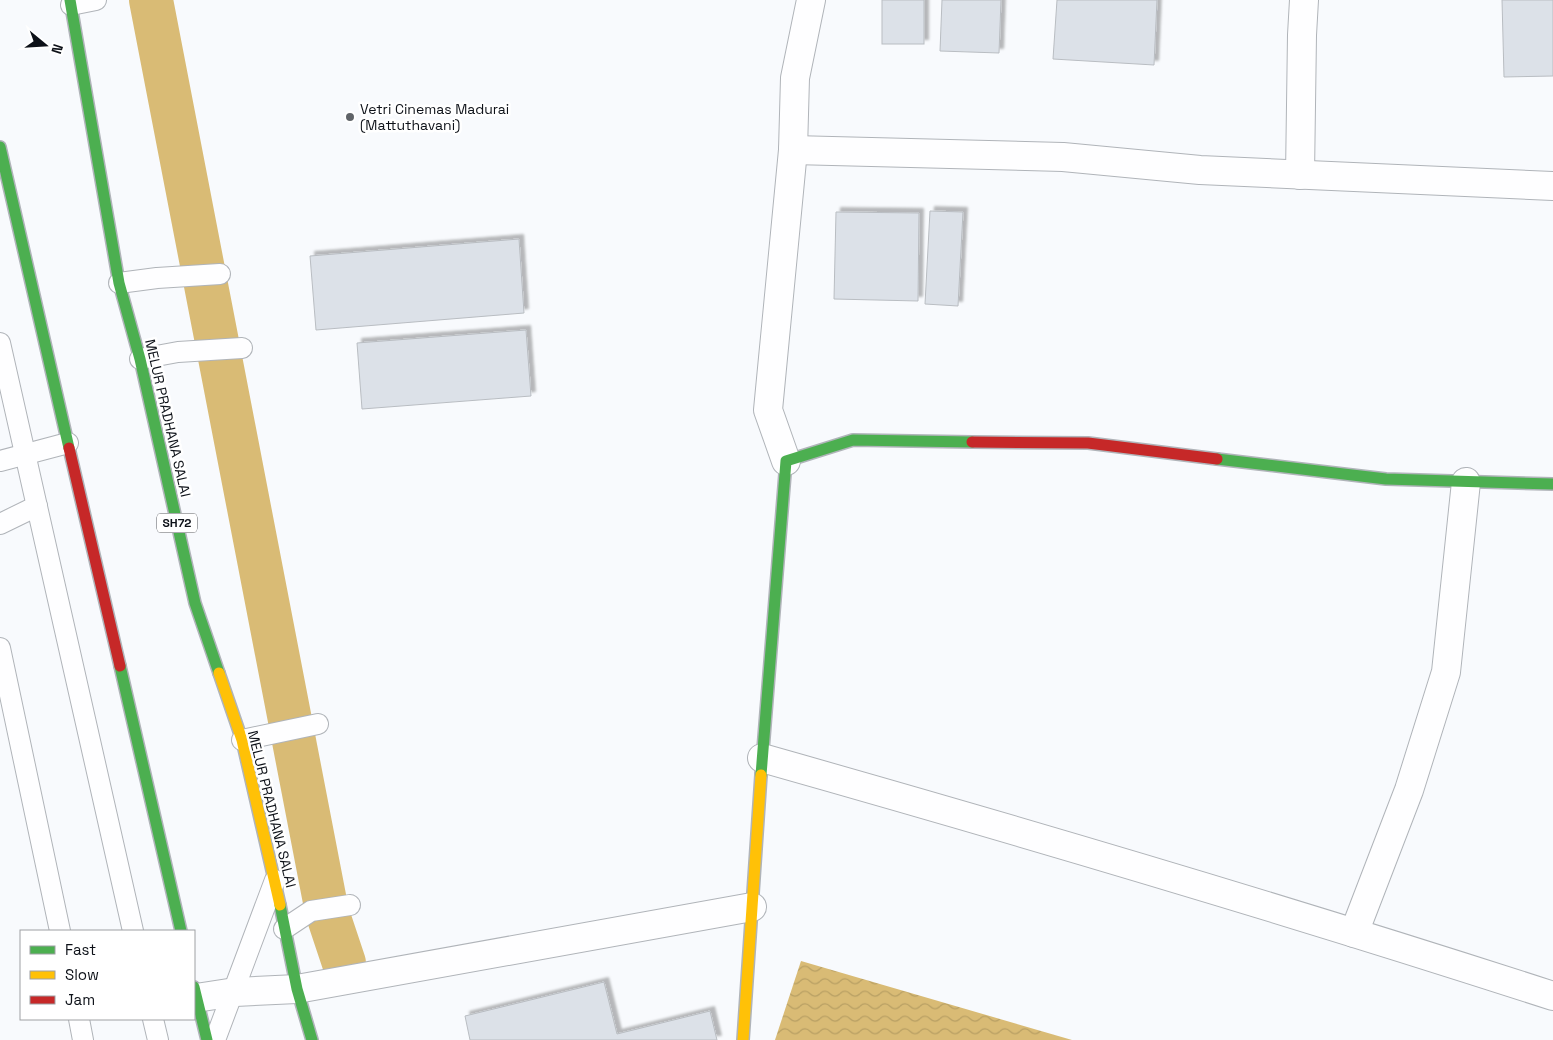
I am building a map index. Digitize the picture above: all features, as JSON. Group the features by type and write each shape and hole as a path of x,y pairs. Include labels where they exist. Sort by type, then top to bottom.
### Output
{"main road":[{"name":"MELUR PRADHANA SALAI","path":"70,2 119,283 140,359 195,603 242,740 275,880 297,989 312,1040"},
{"path":"0,147 181,930"},
{"path":"743,1040 762,758 786,461 853,440 1088,443 1386,479 1553,484"},
{"path":"195,992 207,1040"}],"street":[{"path":"786,461 768,410 793,150 795,78 811,0"},
{"path":"1300,175 1304,0"},
{"path":"793,150 1064,157 1200,170 1553,186"},
{"path":"1354,933 1409,790 1446,672 1466,482"},
{"path":"762,758 954,813 1354,933 1553,996"},
{"path":"195,992 297,989 752,907"}],"lane":[{"path":"70,2 96,0"},
{"path":"119,283 157,278 220,274"},
{"path":"0,343 6,399 26,455 133,930"},
{"path":"140,359 178,352 242,348"},
{"path":"0,461 68,444"},
{"path":"0,524 37,506"},
{"path":"0,648 60,930"},
{"path":"242,740 318,724"},
{"path":"215,1040 275,880"},
{"path":"284,929 311,911 350,904"},
{"path":"79,1020 83,1040"},
{"path":"153,1020 158,1040"}],"water":[{"path":"801,961 1072,1040 775,1040"}],"building":[{"path":"882,0 924,0 924,44 882,44"},
{"path":"942,0 1001,0 999,53 940,51"},
{"path":"1057,0 1157,0 1154,65 1053,59"},
{"path":"1502,0 1553,0 1553,76 1504,77"},
{"path":"930,211 963,212 958,306 925,304"},
{"path":"836,212 919,213 918,301 834,299"},
{"path":"519,239 524,313 316,330 310,256"},
{"path":"526,330 531,396 362,409 357,343"},
{"path":"604,982 617,1034 710,1011 717,1040 470,1040 465,1016"}],"waterway":[{"path":"151,0 327,912 344,963"}],"traffic: fast":[{"path":"70,0 119,283 140,359 195,603 219,673"},
{"path":"0,147 69,448"},
{"path":"761,775 786,461 853,440 972,442"},
{"path":"1217,459 1386,479 1553,484"},
{"path":"120,666 181,930"},
{"path":"280,905 297,989 312,1040"},
{"path":"195,991 207,1040"}],"traffic: slow":[{"path":"219,673 242,740 280,905"},
{"path":"743,1040 761,775"}],"traffic: jam":[{"path":"972,442 1088,443 1217,459"},
{"path":"69,448 120,666"}],"place":[{"name":"Vetri Cinemas Madurai (Mattuthavani)","path":"350,117"}]}
